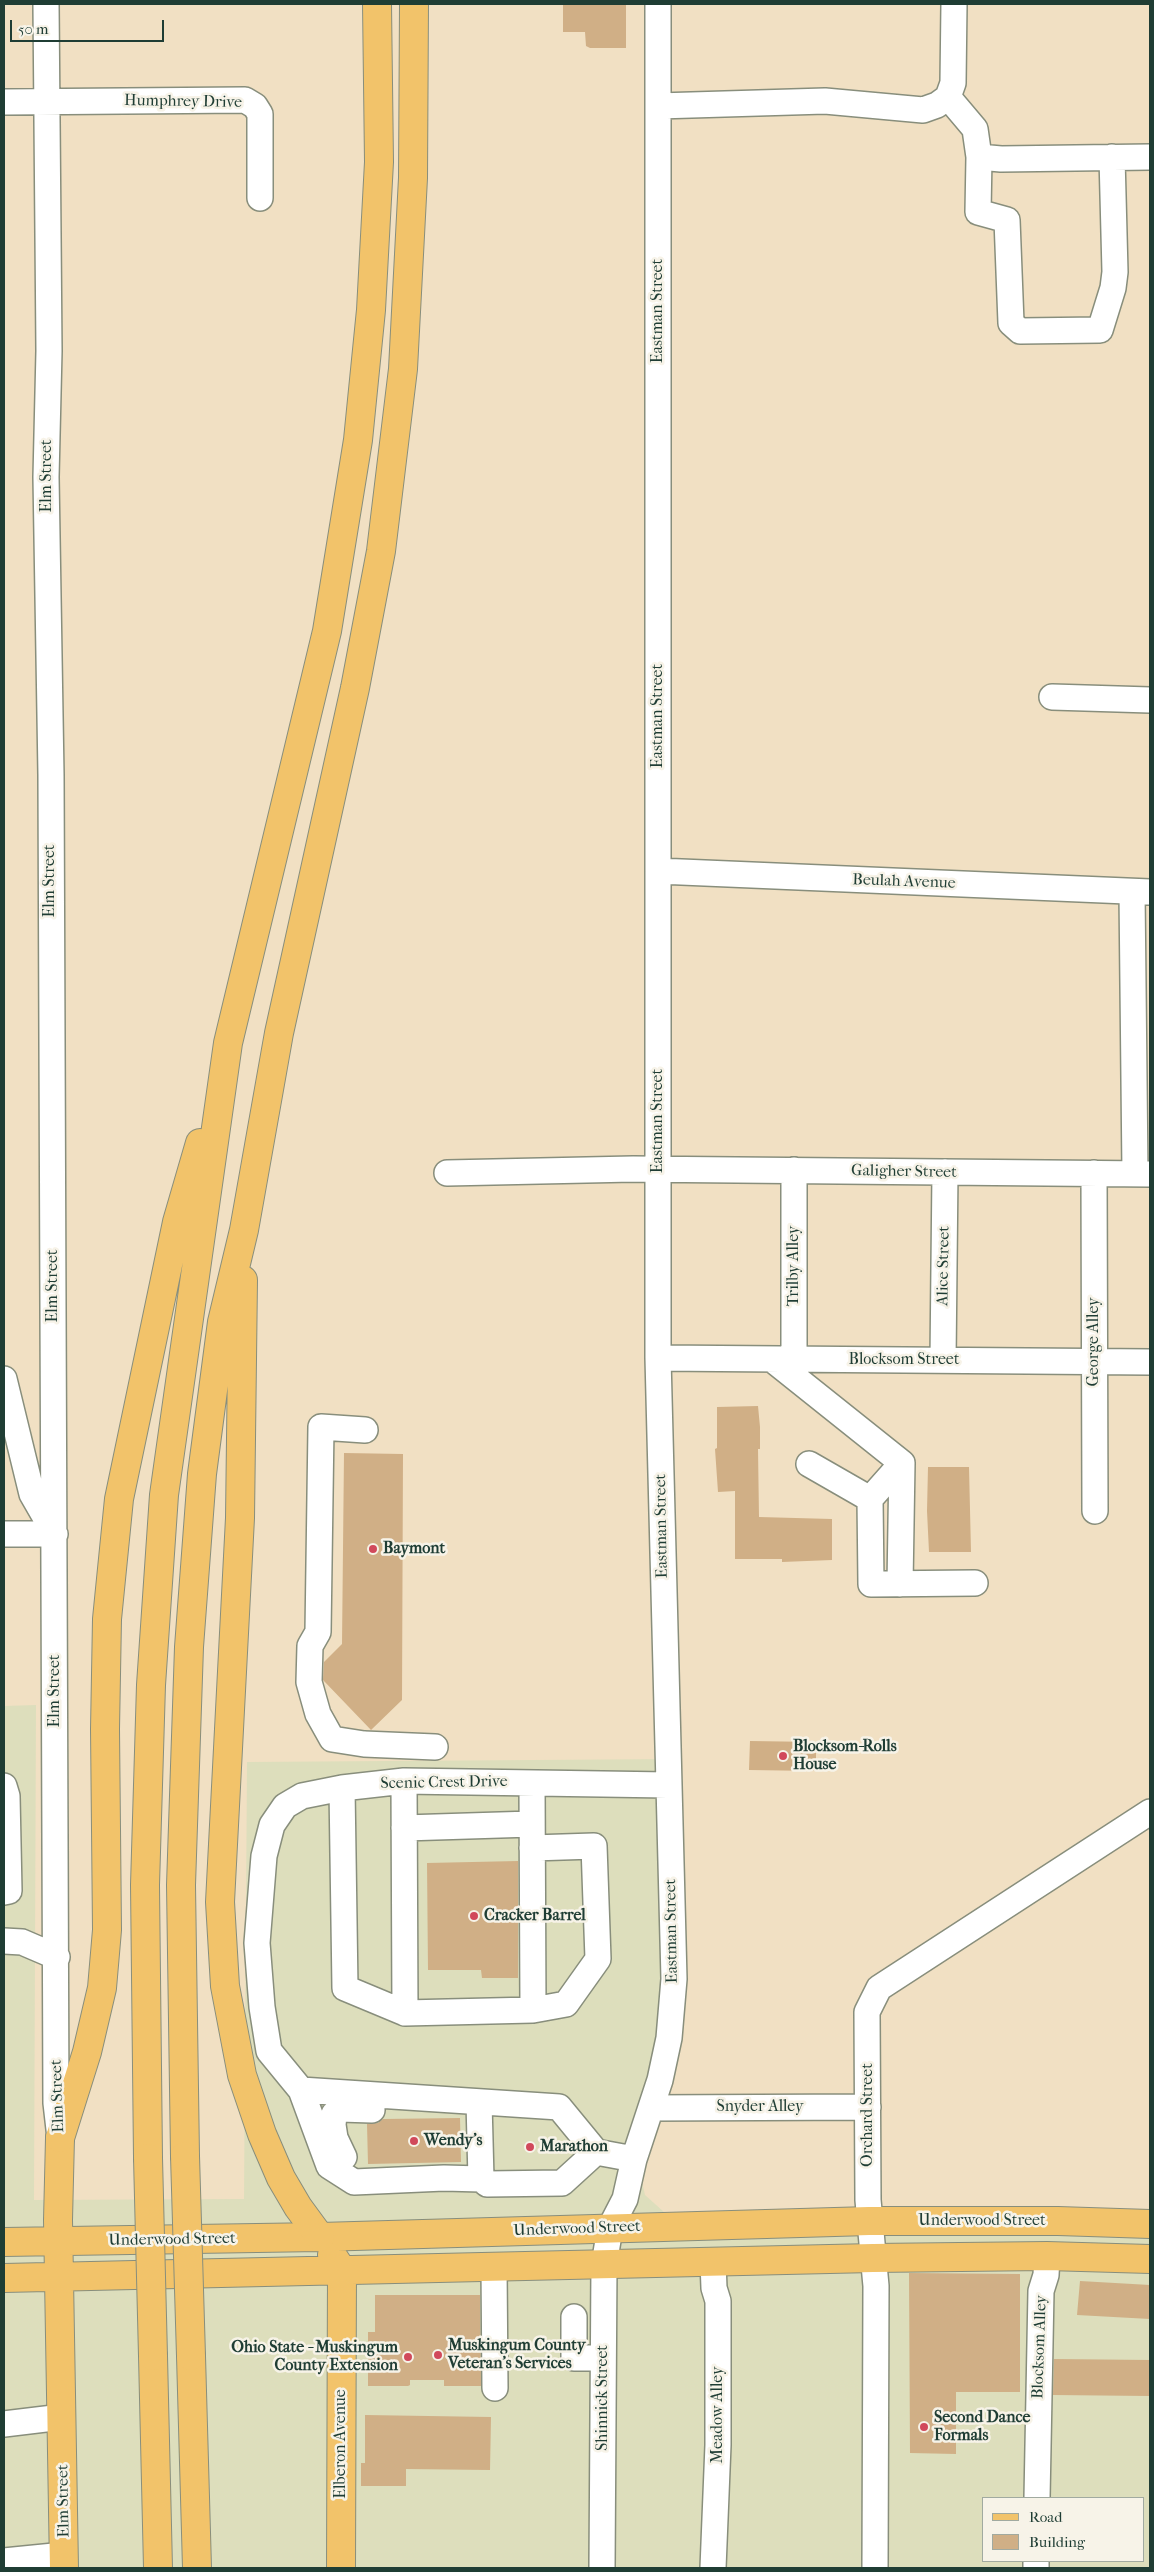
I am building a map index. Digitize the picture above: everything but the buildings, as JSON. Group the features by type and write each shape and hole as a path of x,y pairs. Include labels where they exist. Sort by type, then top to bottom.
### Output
{"main road":[{"path":"60,2138 87,2052 102,1988 107,1930 105,1728 107,1619 119,1499 177,1222 228,1043 327,631 358,440 371,310 379,162 377,4"},
{"path":"197,2568 185,2156 181,1885 189,1647 202,1474 220,1332 244,1230 279,1033 355,688 381,551 403,369 413,178 414,4"},
{"path":"158,2568 148,2158 145,1885 151,1685 164,1505 228,1043"},
{"path":"244,1230 240,1518 220,1902 224,1986 242,2075 262,2134 281,2178 298,2207 342,2270"},
{"name":"Elm Street","path":"60,2138 58,2242 64,2562"},
{"name":"Underwood Street","path":"4,2242 320,2237 869,2220 1058,2221 1150,2224"},
{"path":"4,2278 873,2258 1047,2256 1150,2259"},
{"name":"Elberon Avenue","path":"340,2568 342,2270"}],"street":[{"name":"Elm Street","path":"46,4 49,351 46,477 55,1534 56,2103 60,2138"},
{"name":"Eastman Street","path":"610,2228 625,2199 634,2160 651,2108 669,2038 674,1979 658,1358 658,4"},
{"path":"658,106 825,101 923,110 937,106 948,97 953,84 954,4"},
{"path":"948,97 975,129 979,157 978,212 1007,220 1011,323 1020,331 1100,330 1113,288 1115,272 1112,157"},
{"name":"Humphrey Drive","path":"4,102 245,100 255,106 260,114 260,198"},
{"path":"979,157 1150,157"},
{"path":"1052,697 1150,700"},
{"name":"Beulah Avenue","path":"658,871 1141,892"},
{"path":"1141,892 1143,1173"},
{"name":"Galigher Street","path":"446,1173 522,1170 1143,1173"},
{"name":"Trilby Alley","path":"783,1360 794,1170"},
{"name":"Alice Street","path":"943,1360 945,1172"},
{"name":"George Alley","path":"1094,1173 1095,1511"},
{"name":"Blocksom Street","path":"658,1358 1150,1362"},
{"path":"783,1360 902,1463"},
{"path":"4,1379 32,1494 55,1534 4,1534"},
{"path":"365,1430 320,1427 318,1632 310,1646 309,1682 318,1714 332,1739 364,1744 435,1747"},
{"path":"902,1463 870,1499 871,1584 975,1583"},
{"path":"900,1584 902,1463"},
{"path":"810,1464 870,1499"},
{"path":"404,1780 405,2013"},
{"name":"Scenic Crest Drive","path":"444,2178 354,2182 329,2166 301,2090 270,2051 262,2007 257,1943 264,1856 272,1825 285,1806 302,1796 342,1788 404,1780 668,1786"},
{"path":"532,1783 533,2010"},
{"path":"4,1786 7,1796 9,1890 4,1892"},
{"path":"342,1788 346,1988 405,2013 533,2010 566,2004 598,1959 594,1846 532,1836 404,1828"},
{"name":"Orchard Street","path":"875,2568 876,2286 869,2220 867,2012 879,1988 1150,1812"},
{"path":"4,1941 22,1942 57,1957"},
{"path":"301,2090 479,2107"},
{"name":"Snyder Alley","path":"651,2108 868,2106"},
{"path":"479,2107 481,2179"},
{"path":"596,2152 562,2183 487,2184 481,2179 444,2178 412,2167 358,2169 345,2161 336,2138 333,2125 334,2114 340,2109 559,2107 596,2152 634,2160"},
{"name":"Shinnick Street","path":"602,2568 604,2265 610,2228"},
{"name":"Blocksom Alley","path":"1037,2497 1041,2290 1046,2275 1047,2256"},
{"name":"Meadow Alley","path":"713,2262 714,2288 718,2301 718,2453 713,2568"},
{"path":"494,2267 495,2388"},
{"path":"574,2317 574,2358 603,2358"},
{"path":"4,2424 62,2417"},
{"path":"4,2561 64,2562"}],"shaded area":[{"path":"36,1705 34,2200 244,2199 247,1762 675,1759 678,2044 671,2086 641,2178 645,2195 664,2212 1150,2210 1150,2568 4,2568 4,1706"}],"place":[{"name":"Baymont","path":"373,1549"},
{"name":"Blocksom-Rolls House","path":"783,1756"},
{"name":"Cracker Barrel","path":"474,1916"},
{"name":"Wendy's","path":"414,2141"},
{"name":"Marathon","path":"530,2147"},
{"name":"Muskingum County Veteran's Services","path":"438,2355"},
{"name":"Ohio State - Muskingum County Extension","path":"408,2357"},
{"name":"Second Dance Formals","path":"924,2427"}]}
